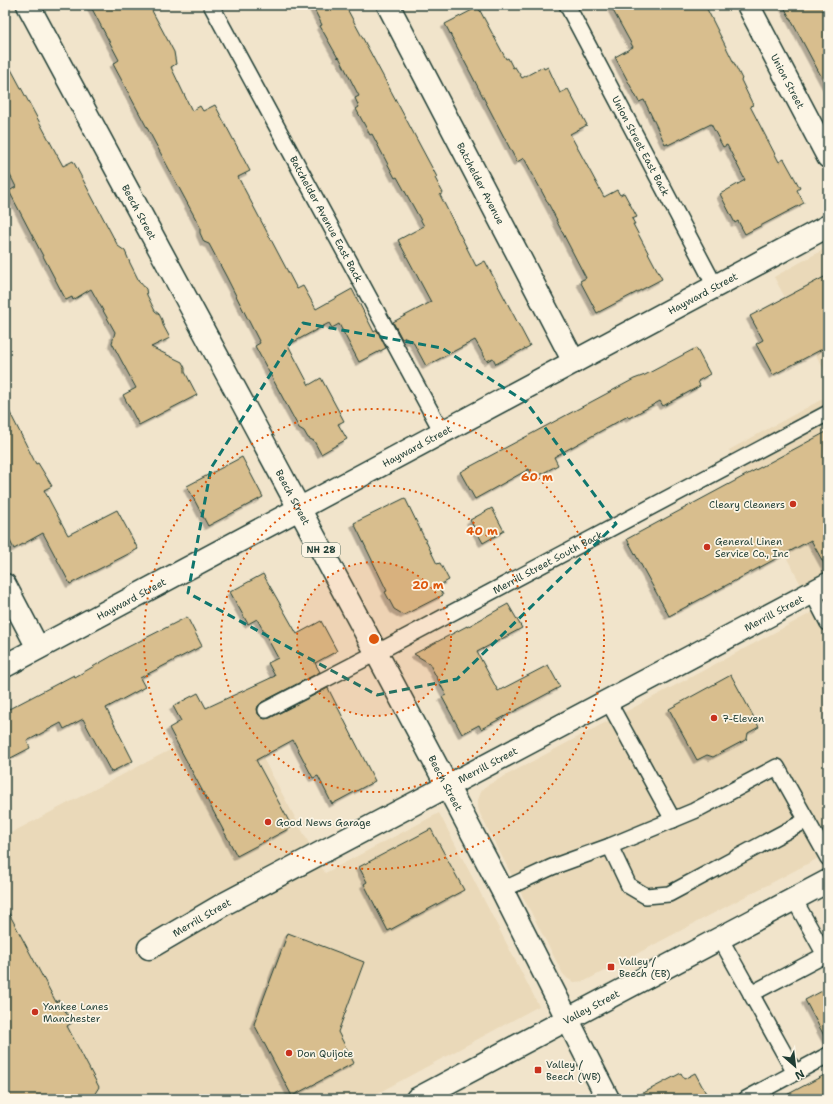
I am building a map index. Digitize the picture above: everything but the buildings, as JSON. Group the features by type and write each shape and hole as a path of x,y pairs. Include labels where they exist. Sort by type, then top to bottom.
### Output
{"street":[{"name":"Beech Street","path":"28,5 502,890 608,1099"},
{"name":"Batchelder Avenue","path":"388,5 574,362"},
{"name":"Union Street","path":"748,5 828,156"},
{"name":"Hayward Street","path":"5,666 828,226"},
{"path":"5,585 38,648"},
{"name":"Merrill Street","path":"149,948 224,904 820,588"},
{"name":"Valley Street","path":"422,1098 828,881"}],"lane":[{"name":"Batchelder Avenue East Back","path":"211,5 442,432"},
{"name":"Union Street East Back","path":"567,5 716,286"},
{"name":"Merrill Street South Back","path":"266,710 828,413"},
{"path":"820,588 828,623"},
{"path":"608,701 673,820"},
{"path":"502,890 552,867 610,846 673,820 713,802 777,767 828,858"},
{"path":"610,846 629,886 646,896 669,894 807,820"},
{"path":"751,994 826,954 794,899"},
{"path":"720,938 795,1072"},
{"path":"746,1099 828,1055"}],"highlighted area":[{"path":"303,323 442,348 526,402 616,524 457,679 377,695 188,593 211,468"}],"shaded area":[{"path":"828,247 828,377 774,277"},
{"path":"828,396 828,853 585,981 574,982 563,974 480,814 478,800 481,792 486,786 815,611 729,450"},
{"path":"239,714 325,873 439,813 539,1006 367,1099 5,1099 5,836"}],"place":[{"name":"Cleary Cleaners","path":"793,504"},
{"name":"General Linen Service Co., Inc","path":"707,547"},
{"name":"7-Eleven","path":"714,718"},
{"name":"Good News Garage","path":"268,822"},
{"name":"Valley / Beech (EB)","path":"611,967"},
{"name":"Yankee Lanes Manchester","path":"35,1012"},
{"name":"Don Quijote","path":"289,1053"},
{"name":"Valley / Beech (WB)","path":"538,1070"}]}
